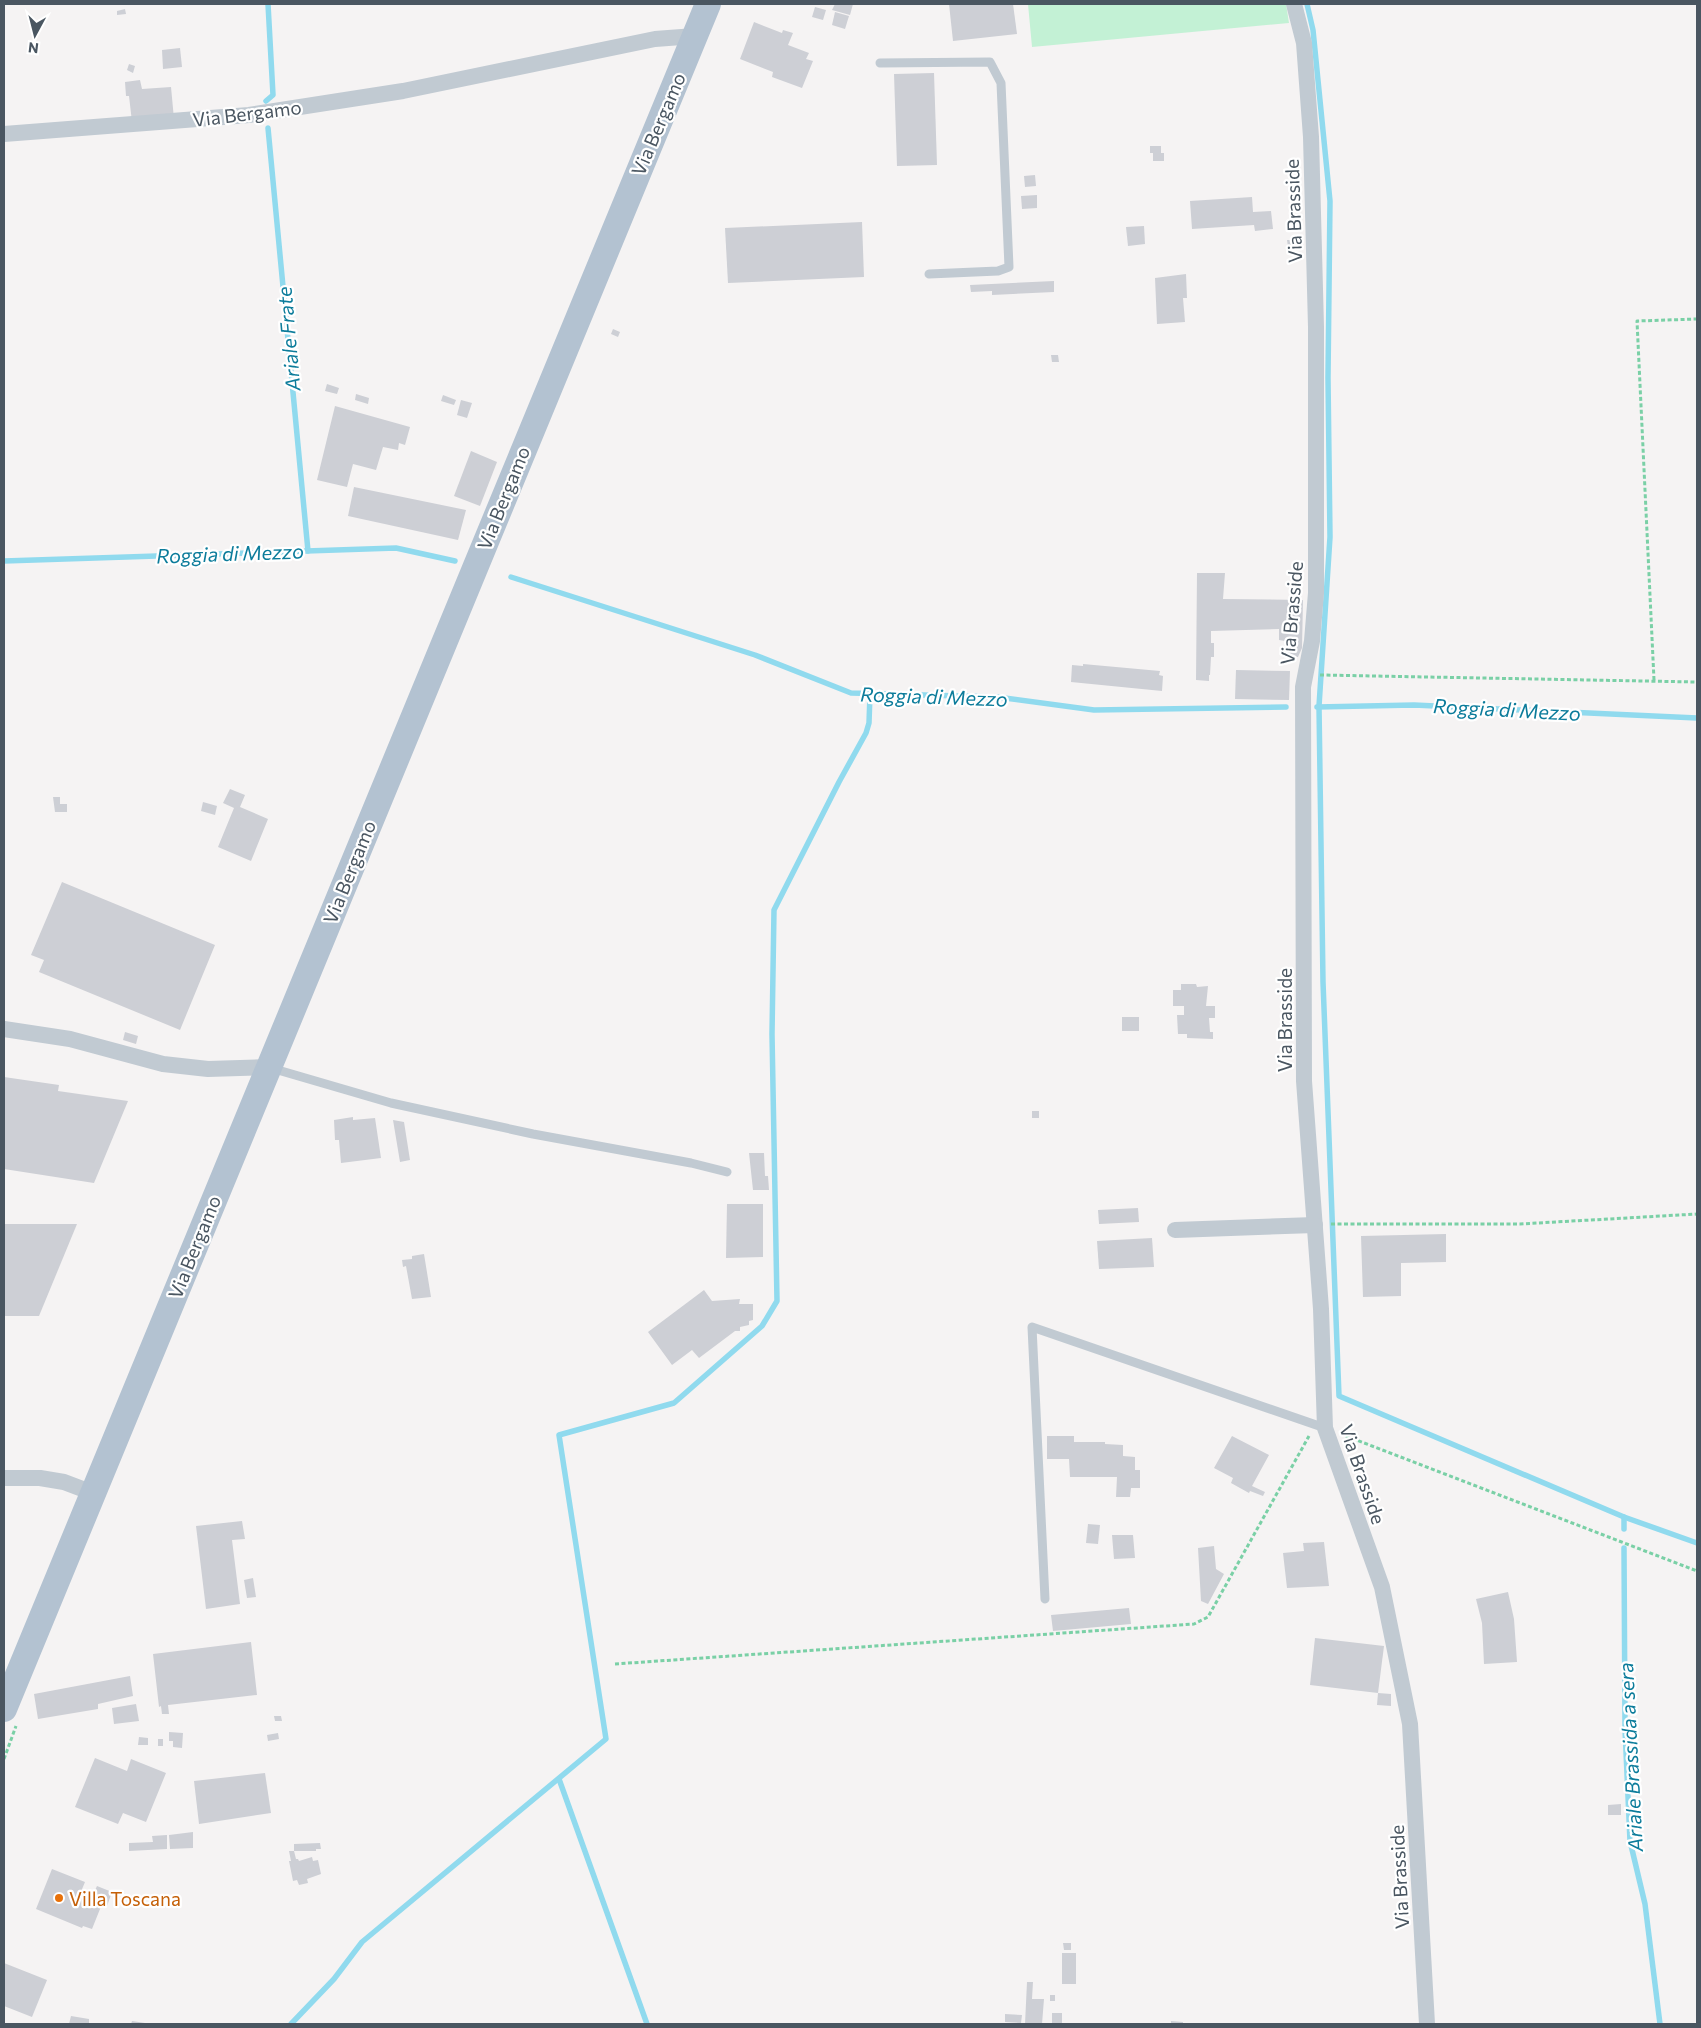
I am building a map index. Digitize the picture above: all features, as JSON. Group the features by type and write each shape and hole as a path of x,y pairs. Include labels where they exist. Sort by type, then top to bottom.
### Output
{"main road":[{"name":"Via Bergamo","path":"4,1709 708,4"}],"street":[{"name":"Via Brasside","path":"1294,4 1304,44 1310,118 1316,327 1316,593 1312,641 1302,687 1304,1081 1321,1309 1325,1428 1382,1587 1410,1724 1427,2024"},
{"name":"Via Bergamo","path":"4,134 249,115 403,91 655,39 694,36"},
{"path":"4,1029 70,1039 163,1064 208,1070 268,1067"},
{"path":"1175,1230 1315,1225"},
{"path":"4,1478 40,1478 64,1482 93,1493"}],"lane":[{"path":"880,63 990,62 1001,84 1009,267 998,270 929,274"},
{"path":"268,1067 391,1103 532,1134 690,1162 727,1172"},
{"path":"1045,1599 1032,1327 1325,1428"}],"path":[{"path":"1654,680 1637,321 1697,318"},
{"path":"1305,674 1697,682"},
{"path":"1340,1224 1534,1223 1697,1214"},
{"path":"615,1664 1194,1624 1208,1617 1314,1427 1325,1428 1697,1571"}],"green space":[{"path":"1028,4 1286,4 1289,23 1032,47"}],"building":[{"path":"835,4 853,4 850,15 832,10"},
{"path":"949,4 1013,4 1017,34 953,41"},
{"path":"815,7 826,10 823,20 812,17"},
{"path":"125,9 126,14 117,15 117,11"},
{"path":"835,12 849,16 845,29 832,25"},
{"path":"754,22 782,33 783,30 793,33 788,45 809,53 806,59 813,61 802,88 772,77 773,72 740,59"},
{"path":"180,48 182,67 163,69 162,50"},
{"path":"129,64 135,66 133,73 127,70"},
{"path":"934,73 937,165 897,166 894,74"},
{"path":"140,80 142,89 171,87 174,119 132,122 129,96 126,96 125,82"},
{"path":"1150,146 1161,146 1161,153 1164,153 1164,161 1153,161 1153,153 1150,153"},
{"path":"1035,175 1036,186 1025,187 1024,176"},
{"path":"1037,195 1037,208 1022,209 1021,196"},
{"path":"1252,197 1253,212 1271,211 1273,229 1255,231 1254,225 1192,229 1190,201"},
{"path":"862,222 864,277 728,283 725,228"},
{"path":"1144,226 1145,244 1128,246 1126,227"},
{"path":"1287,240 1297,240 1297,247 1288,247"},
{"path":"1186,274 1187,298 1183,298 1185,322 1157,324 1155,278"},
{"path":"1054,281 1054,292 992,295 992,291 971,292 970,285"},
{"path":"613,329 620,332 618,337 611,334"},
{"path":"1051,355 1058,355 1059,362 1052,362"},
{"path":"327,384 339,388 337,394 325,391"},
{"path":"356,394 369,398 368,404 355,400"},
{"path":"443,395 456,400 454,405 441,401"},
{"path":"461,400 472,403 467,418 457,415"},
{"path":"335,406 410,427 405,445 399,443 398,450 383,447 376,470 353,464 347,487 317,480"},
{"path":"471,451 497,462 480,506 454,496"},
{"path":"354,487 466,510 458,540 348,516"},
{"path":"1197,573 1225,573 1223,599 1303,600 1302,648 1298,657 1284,656 1285,641 1279,640 1279,629 1211,631 1211,643 1214,643 1214,657 1211,657 1209,681 1196,680"},
{"path":"1083,664 1160,671 1159,675 1163,676 1162,691 1071,682 1072,665 1083,666"},
{"path":"1236,670 1290,671 1289,700 1235,699"},
{"path":"230,789 245,795 240,807 268,819 251,861 218,847 234,808 223,803"},
{"path":"53,797 60,797 60,804 67,804 67,812 55,812"},
{"path":"203,802 217,806 215,815 201,811"},
{"path":"62,882 215,945 180,1030 39,972 44,960 31,955"},
{"path":"1181,984 1196,984 1197,987 1208,986 1206,1006 1215,1006 1215,1018 1209,1018 1210,1032 1213,1032 1213,1039 1187,1038 1187,1034 1178,1034 1177,1015 1184,1015 1184,1006 1173,1006 1173,990 1181,990"},
{"path":"1122,1017 1139,1017 1139,1031 1122,1031"},
{"path":"125,1032 138,1036 136,1044 123,1040"},
{"path":"4,1077 59,1085 58,1091 128,1101 94,1183 4,1169"},
{"path":"1032,1111 1039,1111 1039,1118 1032,1118"},
{"path":"353,1117 353,1120 375,1118 381,1158 341,1163 339,1140 335,1140 334,1120"},
{"path":"393,1120 404,1122 410,1160 400,1162"},
{"path":"749,1153 764,1153 765,1176 768,1176 769,1190 753,1190"},
{"path":"727,1204 763,1204 763,1257 726,1258"},
{"path":"1138,1208 1139,1222 1099,1224 1098,1210"},
{"path":"4,1224 77,1224 39,1316 4,1316"},
{"path":"1446,1234 1446,1262 1401,1263 1401,1296 1363,1297 1361,1236"},
{"path":"1152,1238 1154,1267 1099,1269 1097,1241"},
{"path":"424,1254 431,1297 412,1299 406,1266 403,1267 402,1260 412,1259 412,1256"},
{"path":"704,1290 712,1301 740,1299 739,1304 753,1304 753,1320 749,1321 749,1325 740,1327 740,1331 735,1331 699,1358 692,1350 672,1365 648,1332"},
{"path":"1047,1436 1074,1436 1074,1442 1105,1442 1105,1444 1123,1445 1123,1456 1135,1457 1135,1470 1140,1470 1140,1488 1131,1488 1130,1497 1116,1497 1117,1477 1070,1477 1069,1459 1047,1459"},
{"path":"1232,1436 1269,1455 1252,1486 1265,1492 1263,1496 1250,1491 1249,1493 1231,1483 1233,1478 1214,1468"},
{"path":"242,1521 245,1539 232,1540 240,1604 206,1609 196,1526"},
{"path":"1088,1524 1100,1525 1098,1544 1086,1543"},
{"path":"1112,1535 1133,1535 1135,1558 1114,1559"},
{"path":"1324,1542 1329,1586 1287,1588 1283,1553 1304,1551 1303,1543"},
{"path":"1214,1546 1216,1569 1224,1574 1208,1604 1201,1601 1198,1548"},
{"path":"253,1578 256,1597 247,1598 244,1580"},
{"path":"1508,1592 1514,1619 1517,1662 1484,1664 1482,1623 1476,1599"},
{"path":"1129,1608 1131,1624 1053,1631 1051,1615"},
{"path":"1315,1638 1384,1646 1378,1693 1310,1685"},
{"path":"251,1642 257,1695 168,1705 169,1714 162,1714 161,1706 159,1707 153,1654"},
{"path":"130,1676 133,1696 98,1704 98,1709 38,1719 34,1694"},
{"path":"1378,1693 1391,1694 1391,1706 1377,1705"},
{"path":"136,1704 139,1721 114,1724 112,1708"},
{"path":"274,1716 281,1716 282,1721 275,1721"},
{"path":"169,1732 183,1733 182,1748 173,1747 173,1741 169,1741"},
{"path":"278,1733 279,1739 268,1741 267,1735"},
{"path":"139,1737 148,1738 148,1745 138,1745"},
{"path":"158,1739 163,1739 163,1746 158,1746"},
{"path":"95,1758 127,1771 131,1759 166,1773 146,1822 123,1813 118,1824 75,1807"},
{"path":"265,1773 271,1813 199,1824 194,1781"},
{"path":"1621,1804 1621,1815 1608,1815 1608,1805"},
{"path":"193,1832 193,1848 170,1849 169,1835"},
{"path":"167,1835 167,1849 129,1851 129,1843 153,1842 152,1836"},
{"path":"320,1843 321,1849 316,1849 316,1851 294,1851 294,1844"},
{"path":"289,1851 294,1851 296,1859 299,1861 312,1857 313,1861 318,1860 321,1874 307,1879 308,1883 299,1885 297,1880 293,1881"},
{"path":"52,1869 85,1882 80,1894 91,1899 97,1886 112,1892 107,1906 102,1904 92,1929 83,1926 82,1928 36,1909"},
{"path":"1063,1943 1071,1943 1071,1950 1064,1950"},
{"path":"1062,1953 1076,1953 1076,1984 1062,1984"},
{"path":"4,1963 47,1980 32,2017 4,2006"},
{"path":"1027,1982 1033,1982 1032,1999 1044,1999 1042,2024 1025,2024"},
{"path":"1050,1995 1055,1995 1055,2001 1050,2001"},
{"path":"1052,2013 1062,2013 1062,2024 1052,2024"},
{"path":"1005,2014 1022,2015 1021,2023 1005,2022"},
{"path":"71,2016 89,2019 89,2024 69,2024"},
{"path":"132,2021 145,2023 145,2024 131,2024"},
{"path":"1171,2021 1183,2022 1183,2024 1171,2024"}],"waterway":[{"name":"Ariale Frate","path":"266,101 273,95 268,4"},
{"path":"1307,4 1313,30 1330,201 1328,378 1330,537 1319,706 1323,982 1339,1396 1624,1517 1697,1543"},
{"name":"Ariale Frate","path":"268,128 308,551"},
{"name":"Roggia di Mezzo","path":"4,561 396,548 455,561"},
{"name":"Roggia di Mezzo","path":"511,577 755,655 851,693 997,697 1094,710 1286,707"},
{"path":"291,2024 334,1979 362,1942 606,1739 559,1435 674,1403 762,1326 777,1301 772,1034 774,910 866,733 869,723 870,694"},
{"name":"Roggia di Mezzo","path":"1317,707 1414,705 1697,718"},
{"name":"Ariale Brassida a sera","path":"1624,1517 1624,1529"},
{"name":"Ariale Brassida a sera","path":"1624,1548 1625,1729 1630,1841 1645,1904 1660,2024"},
{"path":"559,1779 647,2024"}],"place":[{"name":"Villa Toscana","path":"59,1898"}]}
